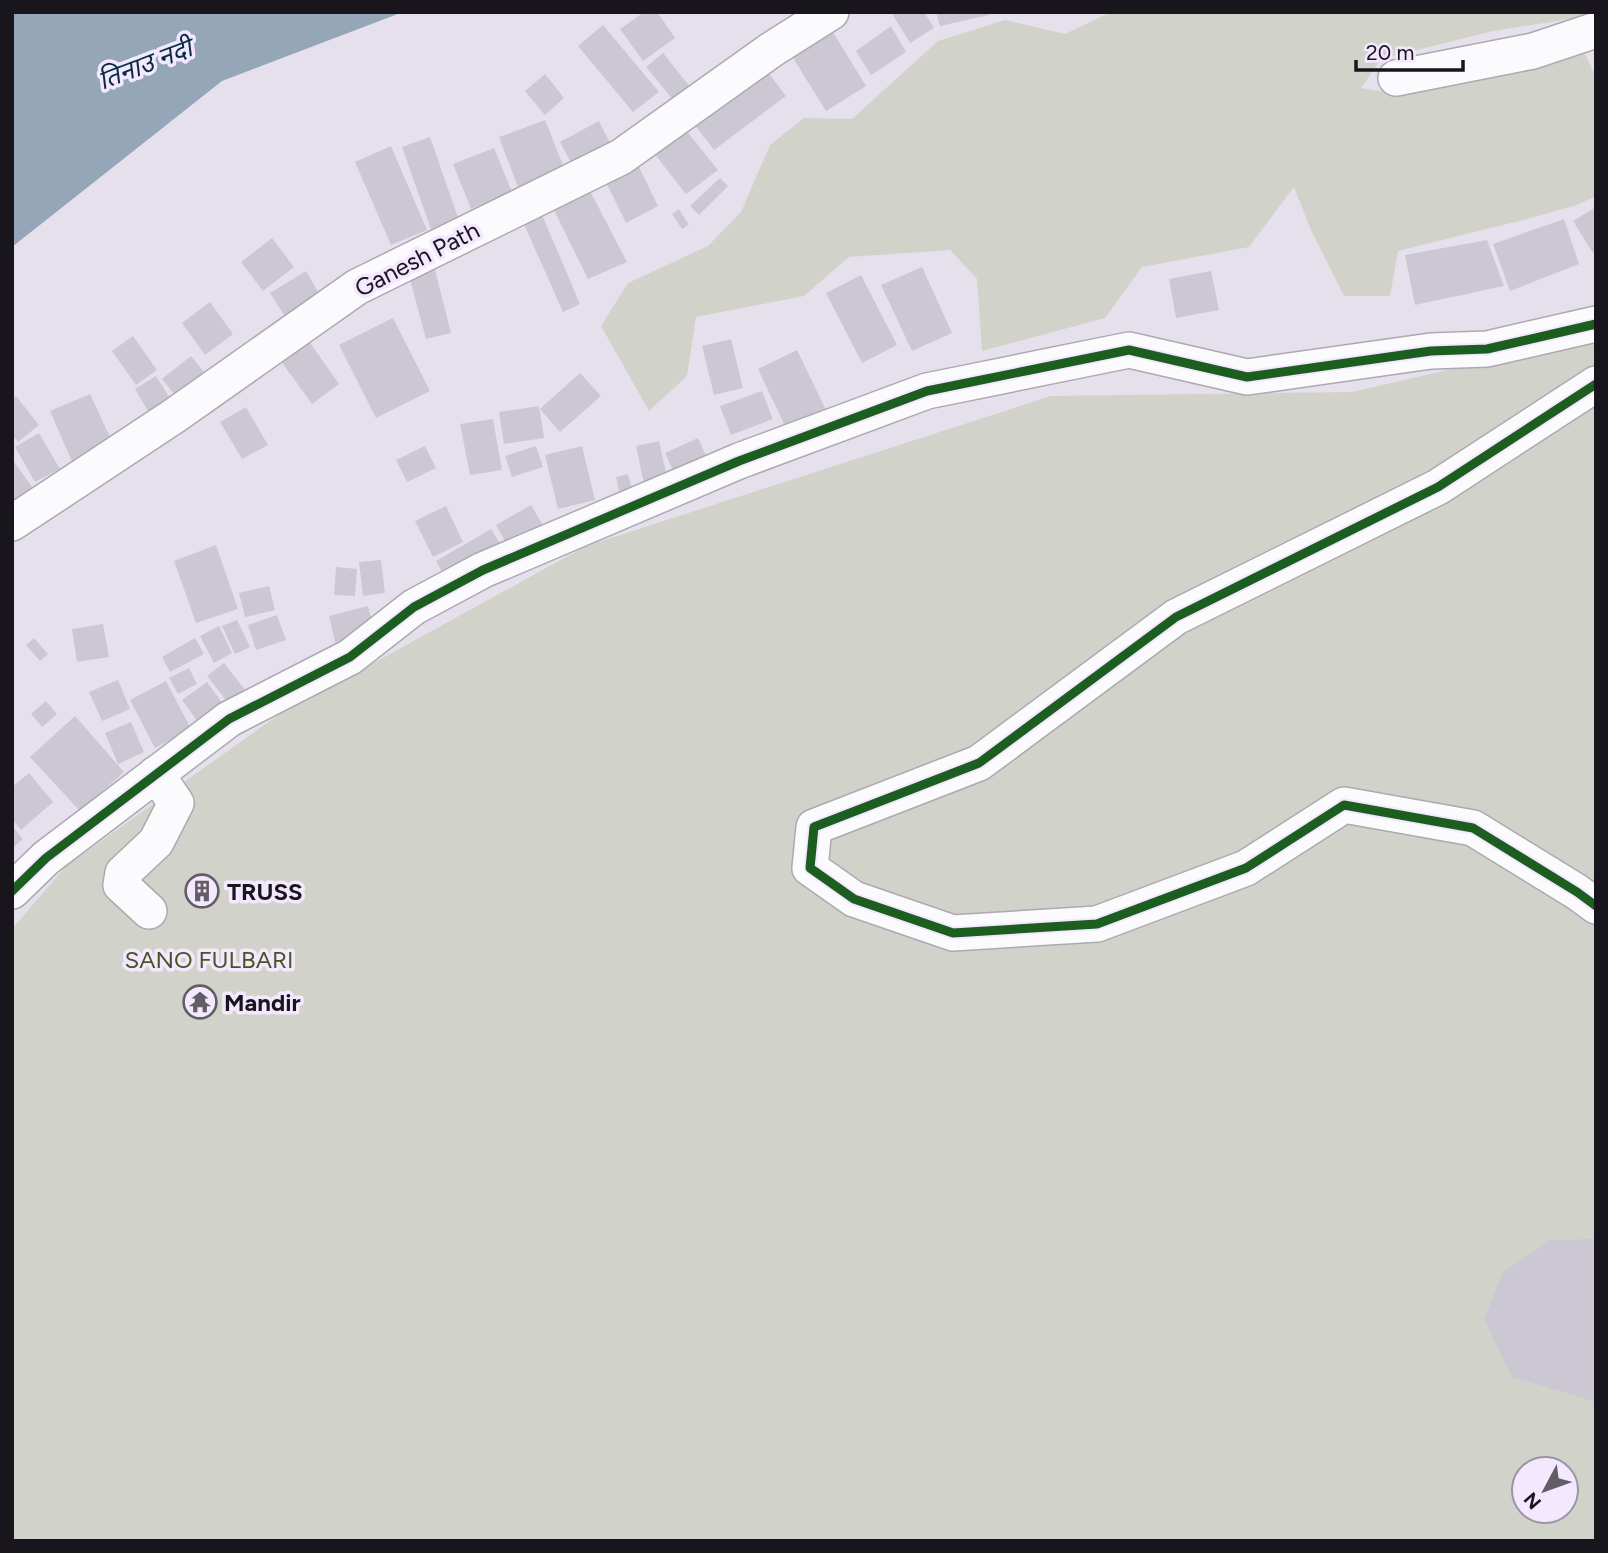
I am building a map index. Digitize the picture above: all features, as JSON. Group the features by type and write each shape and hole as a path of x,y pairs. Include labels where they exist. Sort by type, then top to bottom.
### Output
{"street":[{"name":"Ganesh Path","path":"12,523 174,416 357,287 621,157 771,50 831,12"},
{"path":"1396,78 1533,51 1596,30"},
{"path":"12,891 46,858 229,719 350,657 414,607 483,570 739,461 927,391 1129,350 1247,377 1431,351 1487,349 1596,324"},
{"path":"1596,384 1437,487 1176,617 979,763 814,827 810,868 854,899 953,933 1097,924 1245,868 1344,805 1473,828 1596,906"},
{"path":"149,911 121,885 122,873 156,842 176,803 156,774"}],"green space":[{"path":"1111,12 1596,12 1596,15 1493,31 1381,59 1361,88 1387,92 1585,54 1596,77 1596,196 1577,205 1527,219 1398,251 1390,296 1344,296 1311,230 1294,187 1249,247 1142,267 1105,318 982,351 977,279 950,250 849,257 804,296 696,317 687,376 649,411 601,326 628,283 708,246 741,212 770,145 804,118 852,119 938,41 1005,20 1065,34"},
{"name":"SANO FULBARI","path":"1596,336 1596,1541 12,1541 12,929 66,866 305,696 359,671 586,546 1051,396 1352,392"}],"water":[{"name":"तिनाउ नदी","path":"12,12 403,12 222,81 12,247"}],"building":[{"path":"644,12 657,12 675,38 643,61 620,29"},
{"path":"891,12 924,12 934,28 910,43"},
{"path":"936,12 988,12 989,15 940,26"},
{"path":"603,25 659,92 633,112 578,46"},
{"path":"891,26 906,52 871,75 856,51"},
{"path":"831,29 866,86 826,111 790,53"},
{"path":"663,53 691,88 675,102 646,67"},
{"path":"760,62 786,96 714,150 688,116"},
{"path":"545,74 564,98 545,115 525,91"},
{"path":"677,119 718,170 686,194 646,143"},
{"path":"545,120 566,173 519,190 499,137"},
{"path":"599,121 615,153 577,174 560,142"},
{"path":"430,137 461,226 433,235 402,147"},
{"path":"391,146 427,230 391,245 355,162"},
{"path":"494,148 512,192 471,209 453,164"},
{"path":"635,159 658,206 626,223 603,176"},
{"path":"720,178 728,186 699,215 690,206"},
{"path":"589,189 627,262 588,279 553,208"},
{"path":"1596,207 1596,252 1593,253 1573,221"},
{"path":"679,209 689,225 682,229 672,214"},
{"path":"542,215 580,304 563,312 523,222"},
{"path":"1564,219 1579,264 1510,291 1493,244"},
{"path":"272,238 294,267 263,291 241,262"},
{"path":"1487,240 1504,286 1415,305 1405,255"},
{"path":"433,262 451,333 426,339 408,272"},
{"path":"922,267 952,333 912,351 881,285"},
{"path":"306,271 321,297 286,318 270,293"},
{"path":"1211,271 1219,310 1176,318 1169,279"},
{"path":"861,275 897,345 862,363 826,293"},
{"path":"210,302 233,334 205,355 182,323"},
{"path":"393,318 430,391 376,418 339,345"},
{"path":"303,333 339,384 312,404 275,353"},
{"path":"133,336 157,370 136,385 112,351"},
{"path":"731,339 743,388 714,395 702,346"},
{"path":"797,350 826,410 786,428 758,369"},
{"path":"191,356 208,377 180,401 162,379"},
{"path":"580,373 601,396 560,432 540,409"},
{"path":"156,376 177,409 155,423 135,389"},
{"path":"762,391 773,419 731,435 720,406"},
{"path":"90,394 115,448 74,466 50,411"},
{"path":"16,396 39,425 18,442 12,435 12,399"},
{"path":"539,406 544,438 504,444 499,412"},
{"path":"246,407 268,445 242,459 220,422"},
{"path":"493,419 502,470 470,475 460,424"},
{"path":"39,433 60,469 35,482 15,447"},
{"path":"698,438 709,462 676,477 665,453"},
{"path":"659,441 668,482 645,488 636,446"},
{"path":"425,446 436,468 407,482 396,460"},
{"path":"536,446 543,467 512,477 505,456"},
{"path":"582,446 595,500 558,509 545,455"},
{"path":"12,459 35,491 12,508"},
{"path":"628,474 634,496 621,499 616,477"},
{"path":"531,505 545,529 509,549 496,525"},
{"path":"446,506 463,542 433,557 415,521"},
{"path":"491,529 504,550 448,583 436,561"},
{"path":"216,545 238,609 196,623 174,561"},
{"path":"381,560 385,593 363,596 359,562"},
{"path":"336,567 357,569 355,596 334,595"},
{"path":"269,586 275,610 245,617 239,593"},
{"path":"368,606 375,632 335,642 329,616"},
{"path":"277,615 286,640 256,650 248,625"},
{"path":"237,620 250,647 235,654 222,626"},
{"path":"103,624 109,657 77,662 72,629"},
{"path":"219,626 232,653 214,663 200,636"},
{"path":"34,638 48,654 40,661 26,645"},
{"path":"195,638 204,654 170,672 162,657"},
{"path":"224,663 246,691 229,704 207,676"},
{"path":"189,668 197,684 178,694 169,678"},
{"path":"118,680 130,709 102,721 89,692"},
{"path":"166,681 191,729 155,748 130,700"},
{"path":"207,682 223,704 198,722 182,700"},
{"path":"46,701 57,714 42,727 31,714"},
{"path":"75,716 124,772 80,811 30,757"},
{"path":"131,722 144,752 118,764 105,733"},
{"path":"29,773 53,802 21,830 12,819 12,787"},
{"path":"12,826 23,839 12,849"},
{"name":"TRUSS","path":"202,878 212,882 216,892 212,902 202,906 192,902 188,892 192,882"},
{"name":"Mandir","path":"190,988 215,995 209,1016 184,1009"},
{"path":"1596,1239 1596,1402 1512,1377 1484,1319 1503,1272 1551,1240"}],"cycle path":[{"path":"12,891 46,858 229,719 350,657 414,607 483,570 739,461 927,391 1129,350 1247,377 1431,351 1487,349 1596,324"},
{"path":"1596,384 1438,487 1176,617 979,763 814,827 810,868 854,899 953,933 1097,924 1246,868 1344,805 1473,828 1596,906"}],"place":[{"name":"TRUSS","path":"202,891"},
{"name":"Mandir","path":"200,1002"}]}
